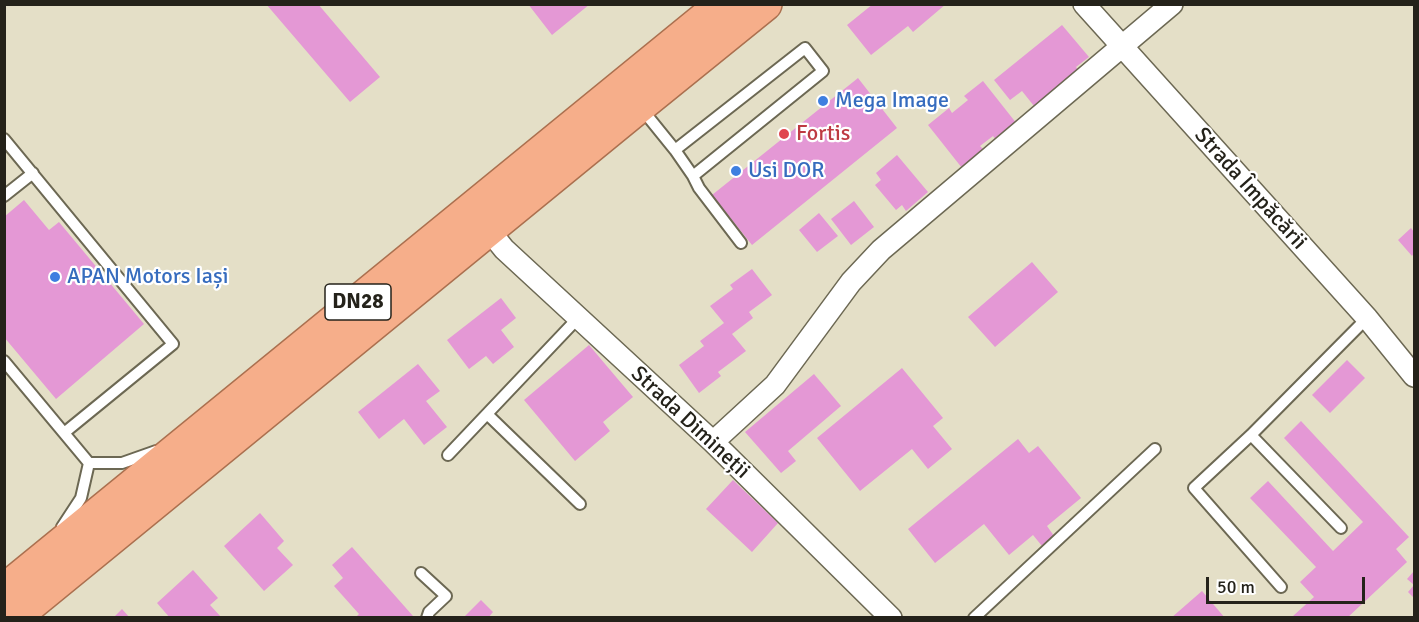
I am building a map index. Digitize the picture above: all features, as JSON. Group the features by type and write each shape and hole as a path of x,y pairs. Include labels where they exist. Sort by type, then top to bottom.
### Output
{"highway":[{"name":"DN28","path":"13,618 639,106 737,8"},
{"name":"DN28","path":"4,591 195,436 737,8"}],"street":[{"name":"Strada Împăcării","path":"1084,4 1367,318 1414,376"},
{"path":"713,442 775,385 851,282 881,250 1173,4"},
{"name":"Strada Dimineții","path":"488,230 504,249 713,442 891,618"}],"lane":[{"path":"675,150 805,48 824,71 693,176"},
{"path":"639,106 675,150 699,188 741,243"},
{"path":"4,139 173,345 64,433"},
{"path":"4,196 33,173"},
{"path":"448,454 578,318"},
{"path":"1281,587 1194,488 1251,435 1367,318"},
{"path":"4,361 89,463 122,464 195,436"},
{"path":"486,414 580,504"},
{"path":"1251,435 1341,528"},
{"path":"974,618 1155,449"},
{"path":"38,563 81,498 89,463"},
{"path":"422,573 446,596 429,612 427,618"}],"building":[{"path":"266,4 318,4 380,77 350,102"},
{"path":"528,4 590,4 552,35"},
{"path":"873,4 946,4 913,32 908,26 871,55 847,25"},
{"path":"1062,25 1089,57 1076,67 1081,74 1053,97 1050,93 1034,106 1022,91 1010,100 994,80"},
{"path":"858,78 897,128 752,245 712,195"},
{"path":"983,81 1017,124 996,140 993,136 980,146 984,150 962,168 928,125 949,108 952,113 968,100 964,96"},
{"path":"897,155 928,192 906,211 902,205 896,210 875,185 881,180 876,173"},
{"name":"APAN Motors Iași","path":"24,200 49,230 59,222 144,324 56,399 4,337 4,217"},
{"path":"854,201 874,227 851,245 831,219"},
{"path":"819,213 838,236 817,252 799,230"},
{"path":"1411,228 1414,232 1412,256 1398,240"},
{"path":"1032,262 1058,292 995,347 968,317"},
{"path":"752,269 772,295 749,312 753,318 732,334 746,351 718,372 721,376 699,393 679,365 704,346 700,341 724,323 710,306 733,289 730,285"},
{"path":"501,298 516,318 501,330 514,347 493,364 486,356 469,369 447,340"},
{"path":"589,345 633,397 603,422 610,431 575,461 524,400"},
{"path":"1347,360 1365,378 1330,413 1312,395"},
{"path":"418,364 440,391 426,401 447,427 424,445 404,419 379,439 358,412"},
{"path":"902,368 943,418 933,426 952,449 928,469 912,449 860,491 817,438"},
{"path":"814,374 841,406 788,451 796,461 781,473 745,432"},
{"path":"1301,421 1409,537 1396,549 1407,562 1347,618 1293,616 1314,597 1300,582 1316,567 1250,498 1268,481 1333,551 1363,522 1284,438"},
{"path":"1018,439 1029,453 1038,446 1081,498 1047,526 1054,536 1042,546 1033,535 1009,555 984,524 935,563 908,529"},
{"path":"733,480 778,523 752,552 706,509"},
{"path":"260,513 284,541 277,548 293,565 264,591 224,546"},
{"path":"352,547 413,616 411,618 355,618 359,614 334,586 343,578 332,565"},
{"path":"193,570 218,598 210,605 222,618 170,618 157,603"},
{"path":"1414,571 1414,585 1407,579"},
{"path":"1414,585 1414,598 1408,592"},
{"path":"1202,591 1225,618 1171,618"},
{"path":"481,600 493,612 488,618 463,618"},
{"path":"122,609 130,618 113,618"}],"place":[{"name":"Mega Image","path":"823,101"},
{"name":"Fortis","path":"784,134"},
{"name":"Usi DOR","path":"736,171"},
{"name":"APAN Motors Iași","path":"55,277"}]}
